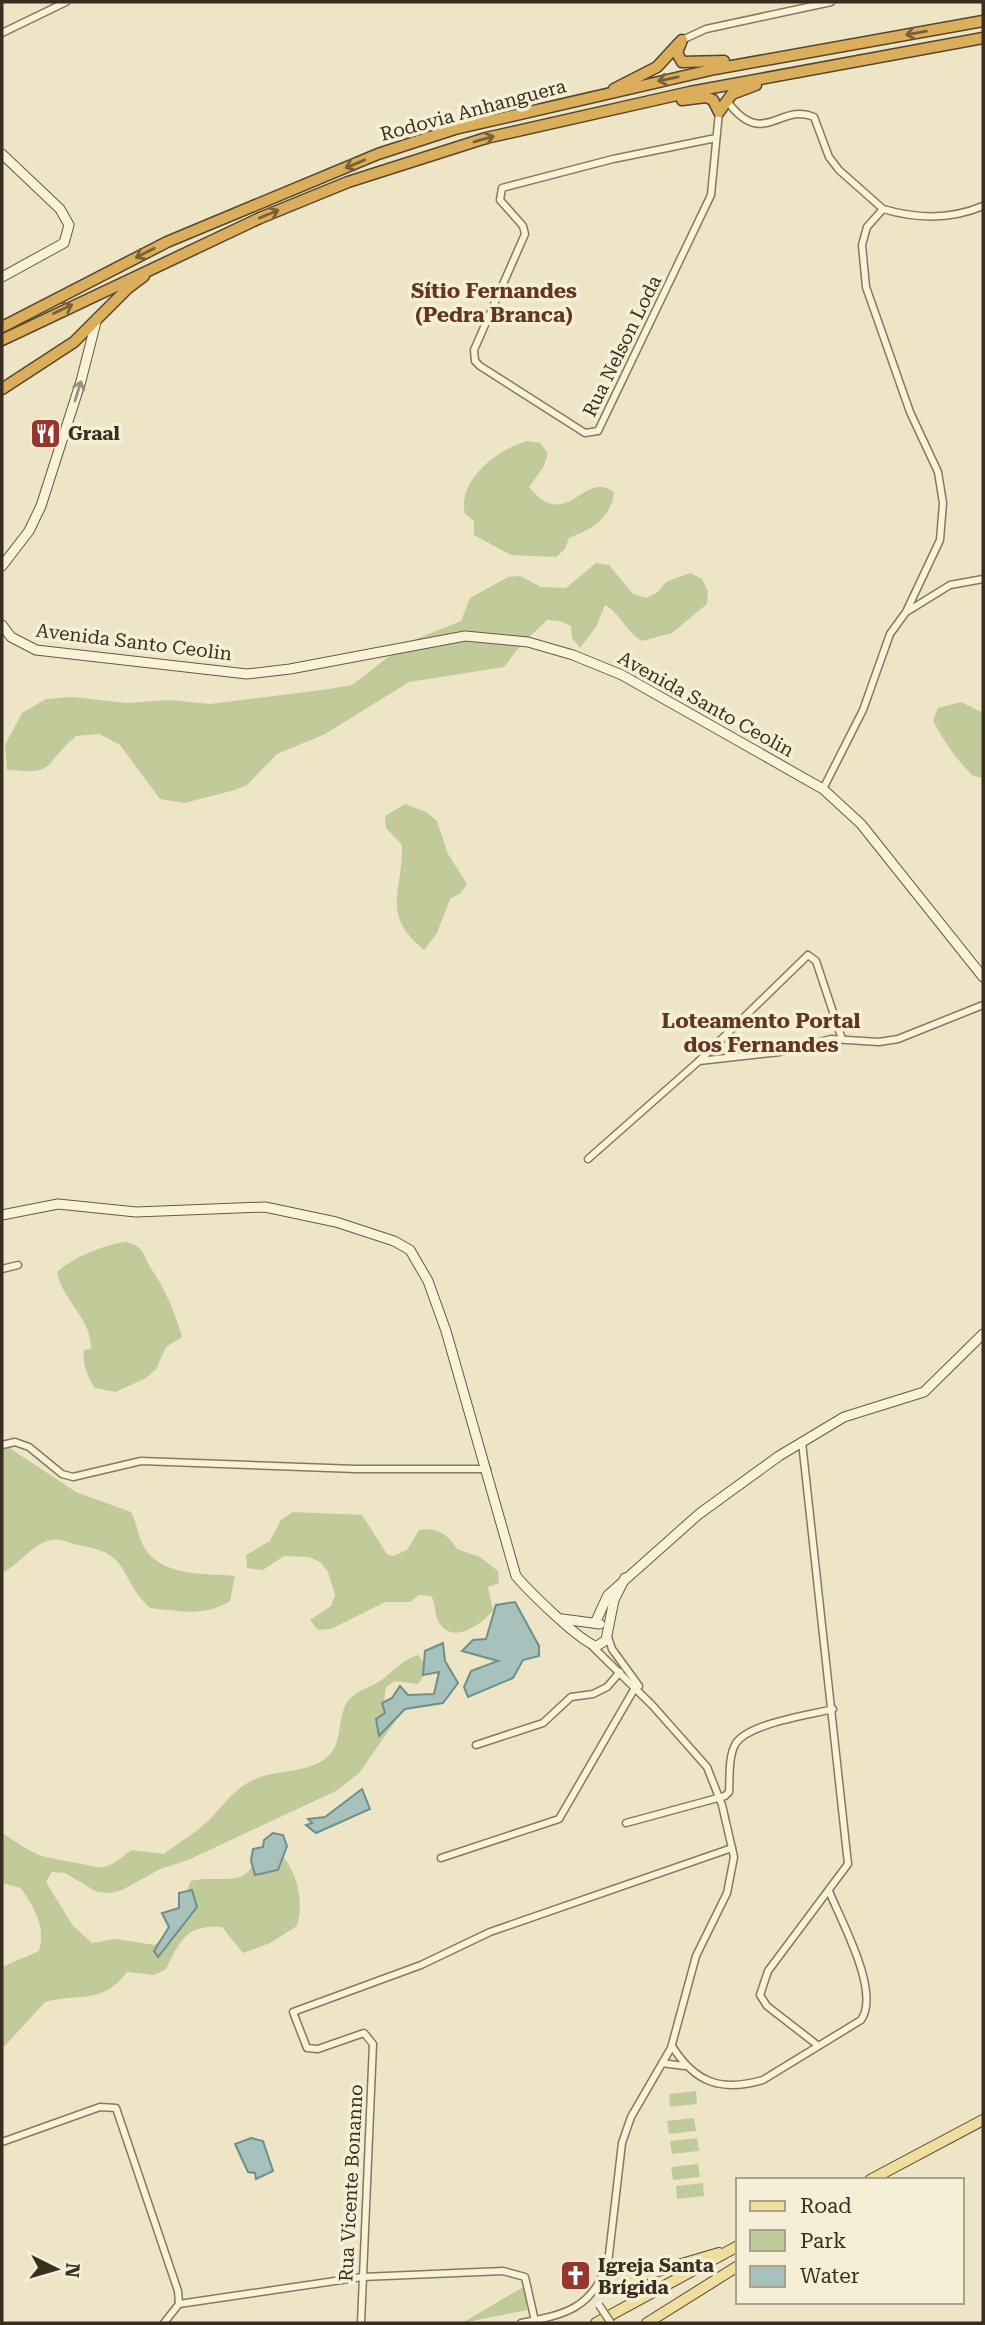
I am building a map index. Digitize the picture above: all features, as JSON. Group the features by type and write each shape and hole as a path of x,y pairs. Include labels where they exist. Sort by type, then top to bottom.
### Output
{"highway":[{"name":"Rodovia Anhanguera","path":"2,327 167,242 378,154 501,117 609,92 761,60 983,21"},
{"name":"Rodovia Anhanguera","path":"2,340 260,218 371,174 486,138 620,106 983,38"},
{"path":"682,40 678,58 688,64 761,60"},
{"path":"609,92 657,67 682,40"},
{"path":"620,106 706,97 713,100 719,112 740,90 812,68"},
{"path":"2,389 60,354 128,288 167,260"}],"main road":[{"path":"874,2178 983,2120"},
{"path":"603,2276 634,2278 736,2248"},
{"path":"596,2323 736,2248"},
{"path":"647,2323 736,2267"}],"street":[{"path":"2,33 66,2"},
{"path":"682,40 706,29 831,2"},
{"path":"727,101 738,117 748,122 761,124 805,114 814,117 829,157 839,170 883,209 921,217 946,217 983,206"},
{"name":"Rua Nelson Loda","path":"716,138 613,159 502,188 500,200 523,226 525,234 474,350 475,361 585,433 593,434 600,428 704,211 714,177 719,112"},
{"path":"2,154 60,209 69,225 64,243 2,277"},
{"path":"822,789 863,710 890,634 906,612 940,540 943,503 938,472 909,412 866,287 862,245 867,227 883,209"},
{"path":"2,566 29,531 50,479 97,318"},
{"path":"906,612 950,585 983,579"},
{"name":"Avenida Santo Ceolin","path":"2,625 11,637 36,650 247,674 290,669 466,636 528,642 622,675 822,789 861,824 983,977"},
{"path":"589,1159 699,1061 808,955 816,961 842,1040"},
{"path":"699,1061 766,1054 831,1039 879,1042 898,1039 983,1004"},
{"path":"2,1215 58,1204 136,1212 265,1207 336,1222 394,1241 410,1251 428,1281 487,1469 516,1576 531,1594 636,1686"},
{"path":"2,1269 18,1265"},
{"path":"589,1644 584,1635 608,1595 699,1514 802,1442 844,1417 924,1392 983,1334"},
{"path":"2,1445 15,1442 29,1447 62,1474 73,1477 141,1461 356,1469 487,1469"},
{"path":"802,1442 848,1864 761,1984 760,1995 767,2006 816,2044"},
{"path":"589,1644 602,1644 625,1578"},
{"path":"521,2323 565,2315 590,2295 603,2276 608,2263 622,2143 631,2117 671,2046 696,1956 727,1893 733,1873 732,1848 720,1798 707,1767 636,1686 612,1649 607,1632 592,1623 562,1619"},
{"path":"475,1745 543,1723 571,1697 593,1694 607,1687 620,1672"},
{"path":"441,1858 559,1819 636,1686"},
{"path":"626,1823 720,1798 729,1792 732,1753 742,1737 759,1728 833,1709"},
{"name":"Rua Vicente Bonanno","path":"361,2323 373,2044 364,2033 318,2049 307,2048 293,2012 421,1965 490,1933 732,1848"},
{"path":"671,2046 684,2066 706,2081 719,2085 754,2082 763,2080 816,2044 861,2020 867,2011 868,1990 830,1891"},
{"path":"662,2063 684,2066"},
{"path":"2,2141 100,2107 116,2108 178,2291 179,2304 164,2323"},
{"path":"179,2304 362,2277 517,2272 525,2277 528,2285 535,2321"},
{"path":"590,2295 611,2323"}],"green space":[{"path":"527,441 540,443 548,453 544,466 529,487 542,500 554,504 564,503 593,488 603,487 614,492 605,516 593,527 569,538 565,549 556,557 511,555 474,535 474,521 465,514 464,501 473,478 504,451"},
{"path":"596,563 609,565 633,594 646,598 658,592 666,582 690,573 702,579 708,591 707,604 672,633 642,641 605,605 596,627 580,648 572,638 571,626 560,621 547,620 520,646 504,667 409,682 325,734 277,754 247,785 184,803 160,799 120,745 99,734 76,736 43,769 7,770 5,745 22,713 46,699 71,697 127,703 170,700 210,704 352,685 406,643 461,621 470,598 508,577 520,576 541,587 566,588"},
{"path":"961,702 983,713 983,778 973,776 961,763 933,720 938,708"},
{"path":"405,804 426,812 437,821 448,854 467,884 461,893 450,899 437,933 424,950 410,937 398,913 402,845 386,828 385,816"},
{"path":"127,1242 138,1247 143,1253 170,1302 182,1337 166,1347 156,1369 146,1378 116,1392 95,1388 90,1379 84,1365 84,1350 91,1349 87,1328 65,1292 57,1272 89,1252"},
{"path":"2,1443 76,1492 131,1512 144,1547 161,1564 185,1572 235,1576 230,1601 201,1611 150,1608 116,1560 95,1549 58,1540 38,1545 2,1573"},
{"path":"293,1512 362,1515 387,1554 393,1556 407,1550 419,1530 441,1533 450,1539 457,1549 480,1557 498,1571 499,1583 488,1587 493,1610 481,1622 465,1631 449,1632 437,1618 431,1596 419,1595 410,1602 385,1602 331,1629 318,1630 310,1620 331,1606 335,1595 328,1572 320,1562 309,1557 284,1556 263,1570 247,1568 246,1555 270,1541 281,1520"},
{"path":"418,1655 425,1670 421,1680 418,1684 395,1681 386,1687 383,1710 395,1709 396,1720 360,1772 338,1790 188,1860 160,1869 122,1890 97,1892 65,1873 52,1872 46,1882 73,1926 92,1943 115,1939 155,1945 172,1927 191,1881 237,1877 251,1868 256,1858 281,1854 292,1870 298,1888 300,1907 297,1926 270,1943 243,1953 222,1927 200,1928 186,1936 166,1969 154,1975 127,1972 117,1983 99,1994 45,2002 2,2049 2,1967 39,1951 41,1933 34,1910 21,1888 2,1883 2,1833 40,1855 97,1867 114,1863 131,1850 164,1854 199,1829 231,1796 253,1780 308,1767 325,1759 334,1749 343,1711 350,1699 383,1679 403,1662"},
{"path":"696,2091 697,2104 670,2107 669,2094"},
{"path":"694,2118 696,2131 669,2134 667,2121"},
{"path":"697,2138 699,2151 672,2154 670,2141"},
{"path":"698,2164 700,2177 673,2180 671,2167"},
{"path":"703,2183 704,2196 677,2199 676,2186"},
{"path":"525,2286 527,2310 462,2323"}],"water":[{"path":"515,1602 539,1646 539,1656 523,1660 513,1678 468,1697 464,1687 471,1671 498,1661 462,1651 473,1640 486,1639 496,1605"},
{"path":"443,1643 445,1661 458,1683 443,1703 405,1709 379,1736 376,1719 385,1713 382,1703 392,1698 400,1686 408,1695 434,1694 439,1672 423,1675 425,1651"},
{"path":"362,1789 370,1809 316,1833 306,1825 312,1823 308,1819 325,1817"},
{"path":"273,1833 283,1835 287,1846 278,1870 255,1875 251,1861 253,1849 263,1847 264,1840"},
{"path":"192,1890 197,1907 158,1957 154,1951 169,1927 162,1913 179,1908 179,1893"},
{"path":"251,2138 263,2141 273,2171 256,2179 255,2173 248,2172 235,2144"}],"place":[{"name":"Graal","path":"45,433"},
{"name":"Igreja Santa Brígida","path":"575,2276"}],"district":[{"name":"Sítio Fernandes (Pedra Branca)","path":"494,303"},
{"name":"Loteamento Portal dos Fernandes","path":"761,1033"}]}
